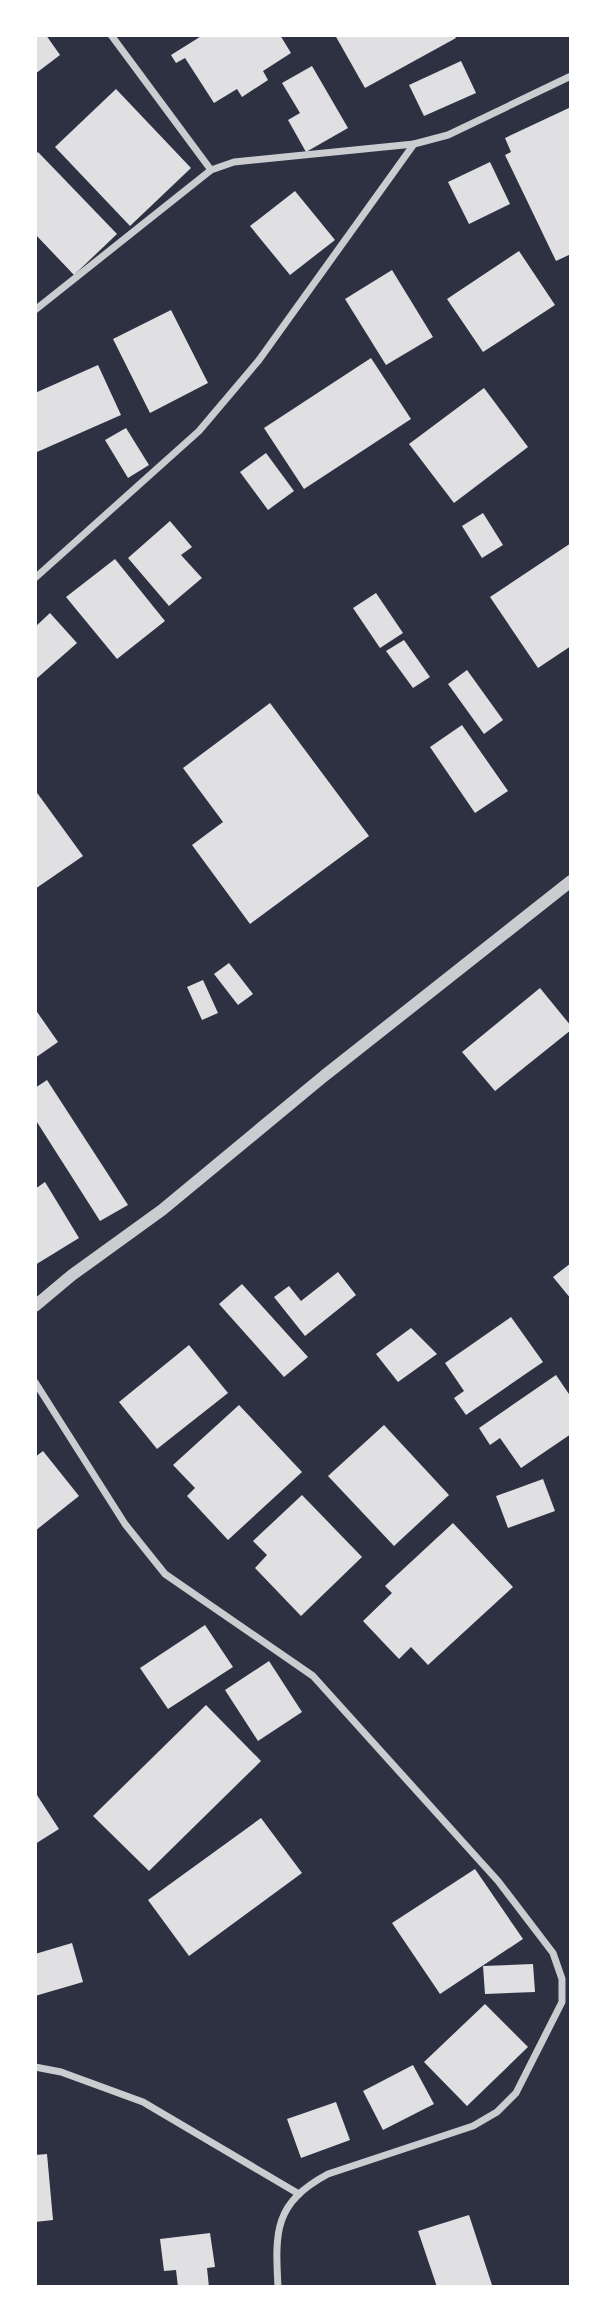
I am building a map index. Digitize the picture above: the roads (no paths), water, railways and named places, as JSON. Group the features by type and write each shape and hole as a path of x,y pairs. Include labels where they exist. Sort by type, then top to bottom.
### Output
{"street":[{"path":"111,35 211,170"},
{"path":"35,310 211,170 234,162 414,144 448,135 571,76"},
{"path":"35,578 199,431 274,339 414,144"},
{"path":"35,1306 72,1275 162,1210 324,1076 571,881"},
{"path":"35,1382 125,1524 165,1574 313,1676 498,1881 553,1954 562,1979 562,2002 516,2093 497,2112 473,2126 328,2174 307,2185 289,2205 278,2230 278,2287"},
{"path":"35,2067 61,2072 143,2102 299,2194"}]}
